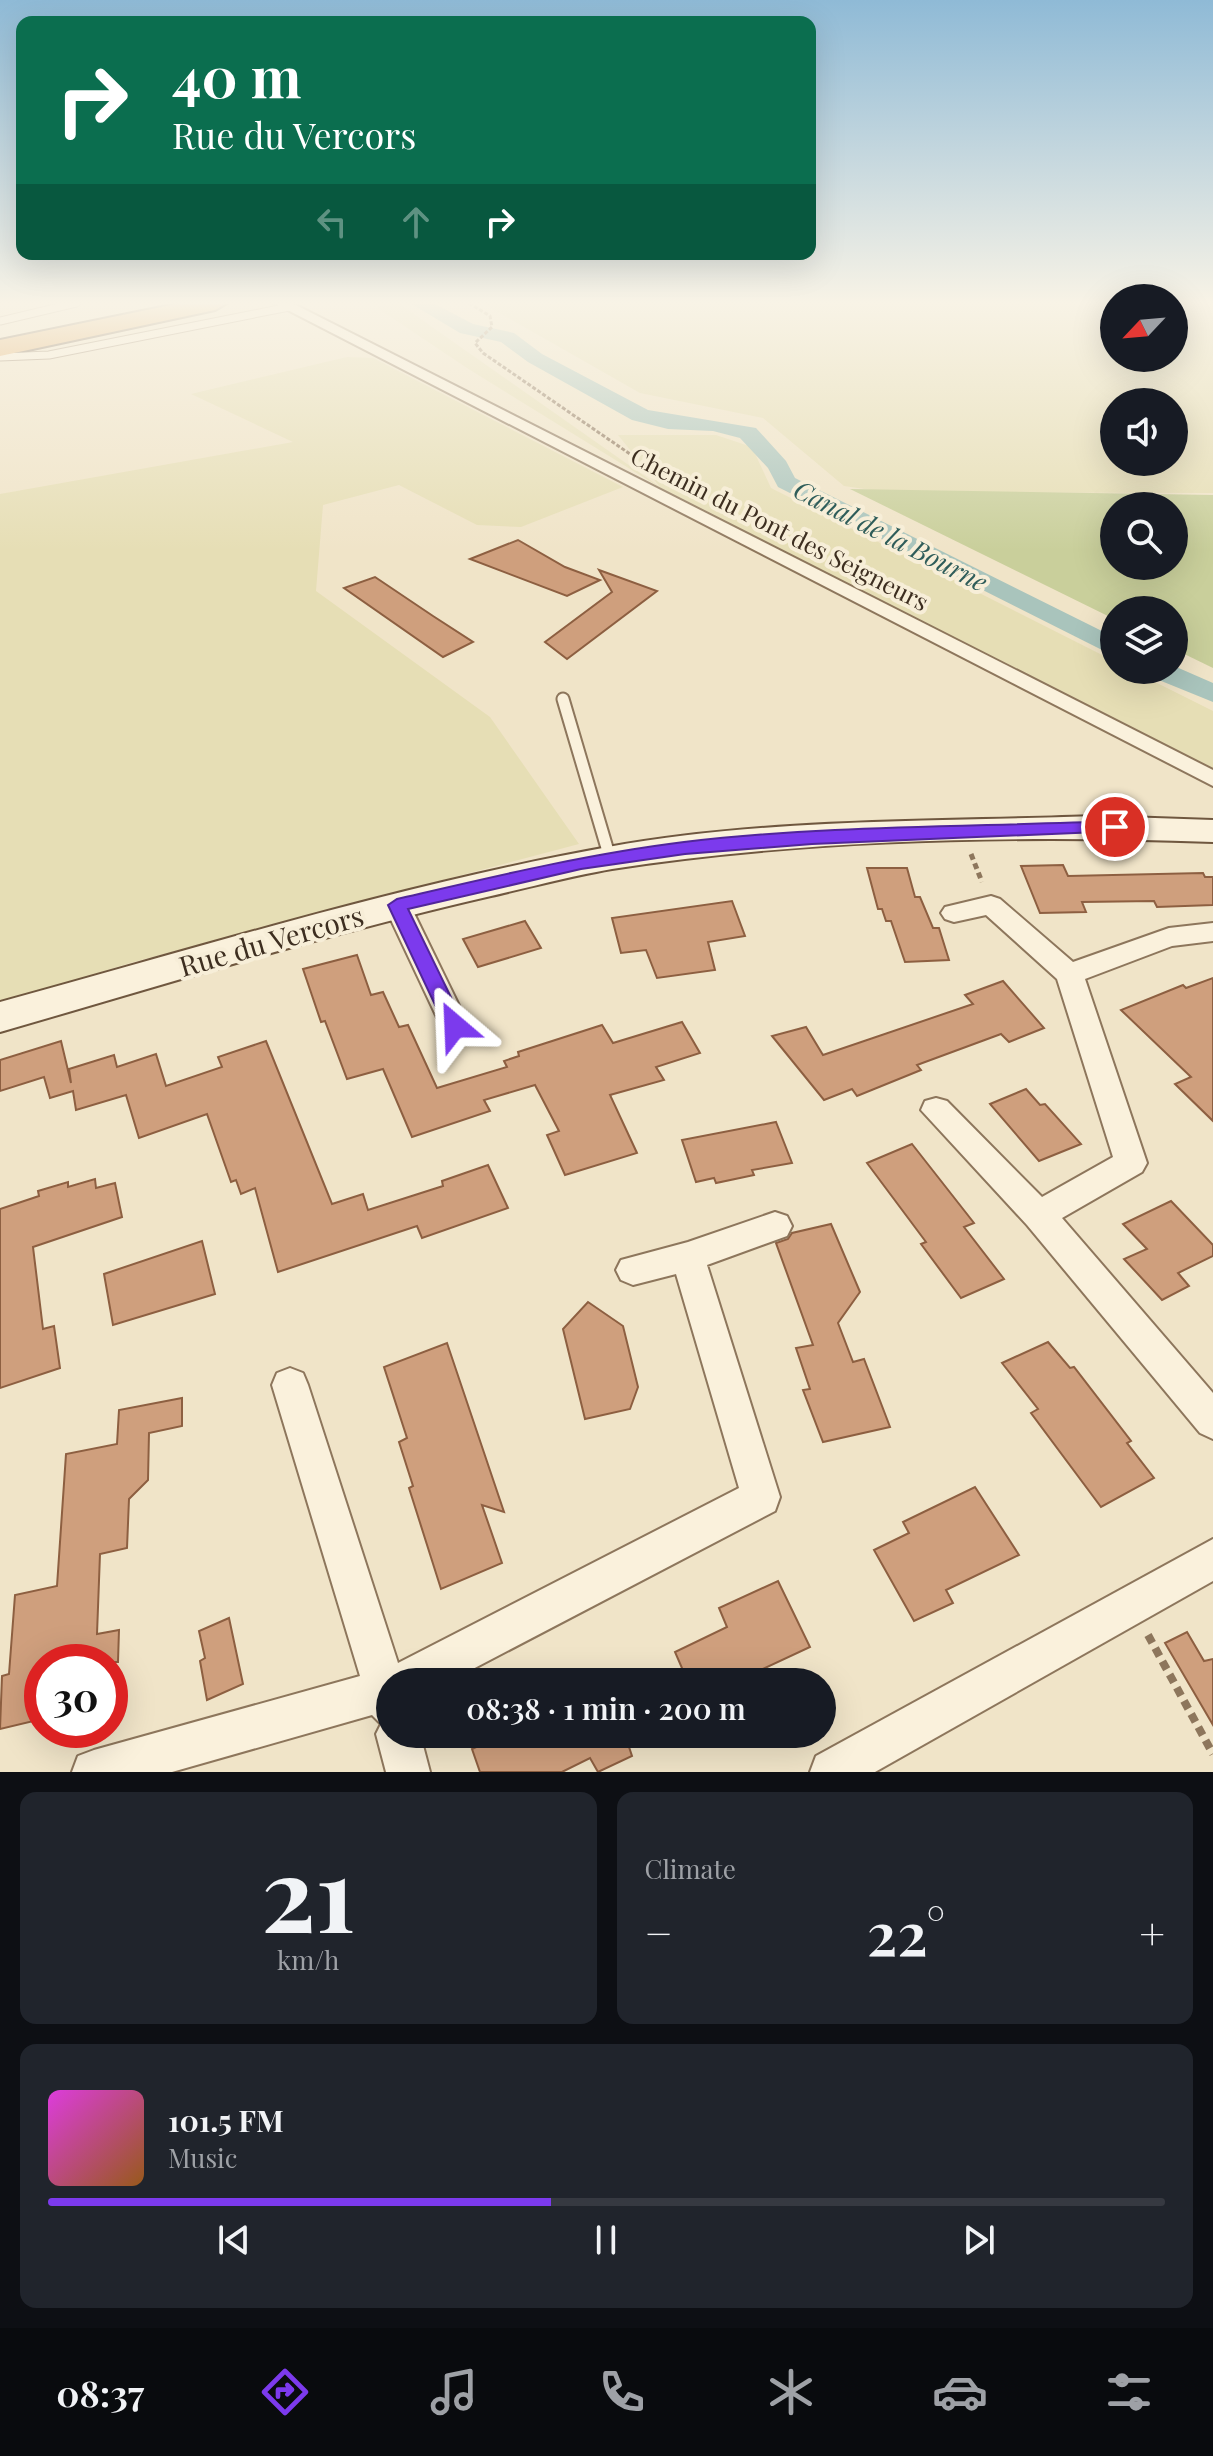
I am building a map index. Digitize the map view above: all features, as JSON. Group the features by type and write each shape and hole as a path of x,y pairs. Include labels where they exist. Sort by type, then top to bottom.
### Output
{"street":[{"name":"Chemin du Pont des Seigneurs","path":"443,386 1213,779"},
{"name":"Rue du Vercors","path":"0,1017 397,905 610,858 752,841 1096,827 1213,831"},
{"path":"397,905 455,1026"},
{"path":"954,913 991,905 1069,974 1131,1163 1039,1215"},
{"path":"1069,974 1169,937 1213,932"},
{"path":"936,1110 1039,1215 1213,1421"},
{"path":"633,1270 688,1257 775,1226"},
{"path":"438,1668 761,1497 688,1257"},
{"path":"290,1385 385,1668"},
{"path":"832,1772 1213,1559"},
{"path":"94,1772 376,1697"},
{"path":"402,1748 408,1772"}],"lane":[{"path":"563,699 610,858"}],"path":[{"path":"530,386 636,460"},
{"path":"962,833 991,905"},
{"path":"1131,1606 1213,1754"}],"shaded area":[{"path":"226,386 427,386 623,487 521,527 477,525 399,485 323,505 316,591 490,717 579,844 130,963 0,1003 0,494 293,442 191,394"},
{"path":"496,386 516,386 660,487 618,435 716,435 752,447 771,488 1100,654 1100,684 1159,684 1213,711 1213,774 736,533 664,490"},
{"path":"627,386 1213,386 1213,493 886,492 844,486 763,418 640,393"}],"green space":[{"path":"850,489 1100,493 1100,580 1188,580 1188,495 1213,495 1213,668 1188,656 1188,596 1100,596 1100,612"}],"building":[{"path":"518,540 565,567 600,580 567,596 470,559"},
{"path":"599,570 657,591 567,659 545,642 612,592"},
{"path":"375,577 473,642 443,657 344,588"},
{"path":"1063,865 1068,876 1203,873 1205,877 1213,877 1213,905 1157,907 1154,901 1082,902 1086,912 1040,913 1021,866"},
{"path":"867,868 907,868 915,897 920,897 933,928 939,928 949,960 905,962 891,921 886,921 882,909 878,909"},
{"path":"732,901 745,936 708,942 715,970 657,978 646,950 621,953 612,918"},
{"path":"525,921 541,948 478,967 463,939"},
{"path":"357,955 371,995 383,992 399,1027 408,1025 437,1088 507,1067 504,1061 519,1056 518,1052 602,1025 613,1043 682,1022 700,1053 656,1067 664,1080 610,1095 637,1153 565,1175 547,1135 559,1131 535,1085 484,1100 490,1111 412,1137 383,1069 347,1079 325,1021 321,1022 303,969"},
{"path":"1213,978 1213,1121 1175,1084 1191,1077 1121,1010 1183,985 1186,988"},
{"path":"1003,981 1044,1028 1009,1042 1001,1034 917,1065 921,1070 857,1096 852,1089 824,1100 772,1036 806,1027 823,1055 973,1004 965,995"},
{"path":"61,1041 71,1083 69,1069 114,1055 117,1067 156,1054 166,1086 222,1067 218,1057 266,1041 332,1204 363,1194 368,1210 443,1186 442,1181 488,1165 508,1208 422,1238 417,1226 278,1272 255,1188 241,1194 236,1180 231,1182 207,1114 139,1138 126,1095 76,1110 73,1091 50,1098 44,1077 0,1091 0,1060"},
{"path":"1026,1089 1040,1105 1045,1104 1081,1144 1039,1161 990,1104"},
{"path":"776,1122 792,1163 752,1170 754,1175 716,1183 714,1178 696,1182 682,1140"},
{"path":"912,1144 974,1223 964,1227 1004,1279 961,1298 921,1244 926,1242 867,1163"},
{"path":"95,1179 96,1188 115,1183 122,1217 33,1247 43,1329 54,1326 60,1368 0,1388 0,1209 39,1196 38,1191 68,1182 68,1187"},
{"path":"1171,1201 1213,1245 1213,1256 1178,1273 1189,1286 1162,1300 1124,1259 1147,1249 1123,1224"},
{"path":"831,1224 860,1292 838,1323 853,1362 864,1359 890,1427 823,1442 803,1390 810,1389 796,1348 813,1345 776,1243 788,1239 792,1233"},
{"path":"202,1241 215,1294 113,1325 104,1274"},
{"path":"588,1302 623,1326 638,1387 630,1409 585,1419 563,1329"},
{"path":"1048,1342 1070,1368 1074,1367 1131,1441 1127,1443 1154,1478 1101,1507 1031,1413 1038,1409 1002,1363"},
{"path":"447,1343 504,1512 482,1505 502,1563 441,1589 409,1488 413,1486 399,1442 407,1438 384,1367"},
{"path":"182,1398 182,1426 149,1433 148,1480 129,1499 127,1548 100,1554 97,1634 119,1630 119,1644 24,1644 24,1723 0,1729 2,1676 9,1674 15,1595 57,1586 66,1454 117,1444 119,1410"},
{"path":"975,1487 1019,1555 946,1590 953,1603 914,1621 874,1550 909,1533 903,1522"},
{"path":"778,1581 810,1647 765,1668 682,1668 675,1652 727,1627 719,1608"},
{"path":"229,1618 243,1684 207,1700 200,1661 205,1658 199,1631"},
{"path":"1187,1632 1204,1661 1213,1659 1213,1725 1165,1643"},
{"path":"629,1748 632,1756 598,1772 590,1758 562,1772 480,1772 472,1749"}],"waterway":[{"name":"Canal de la Bourne","path":"586,386 640,415 668,423 713,425 748,433 778,466 786,482 1100,641"},
{"name":"Canal de la Bourne","path":"1188,682 1213,693"}],"route":[{"path":"455,1026 397,905 581,863 685,848 812,838 1115,827"}]}
